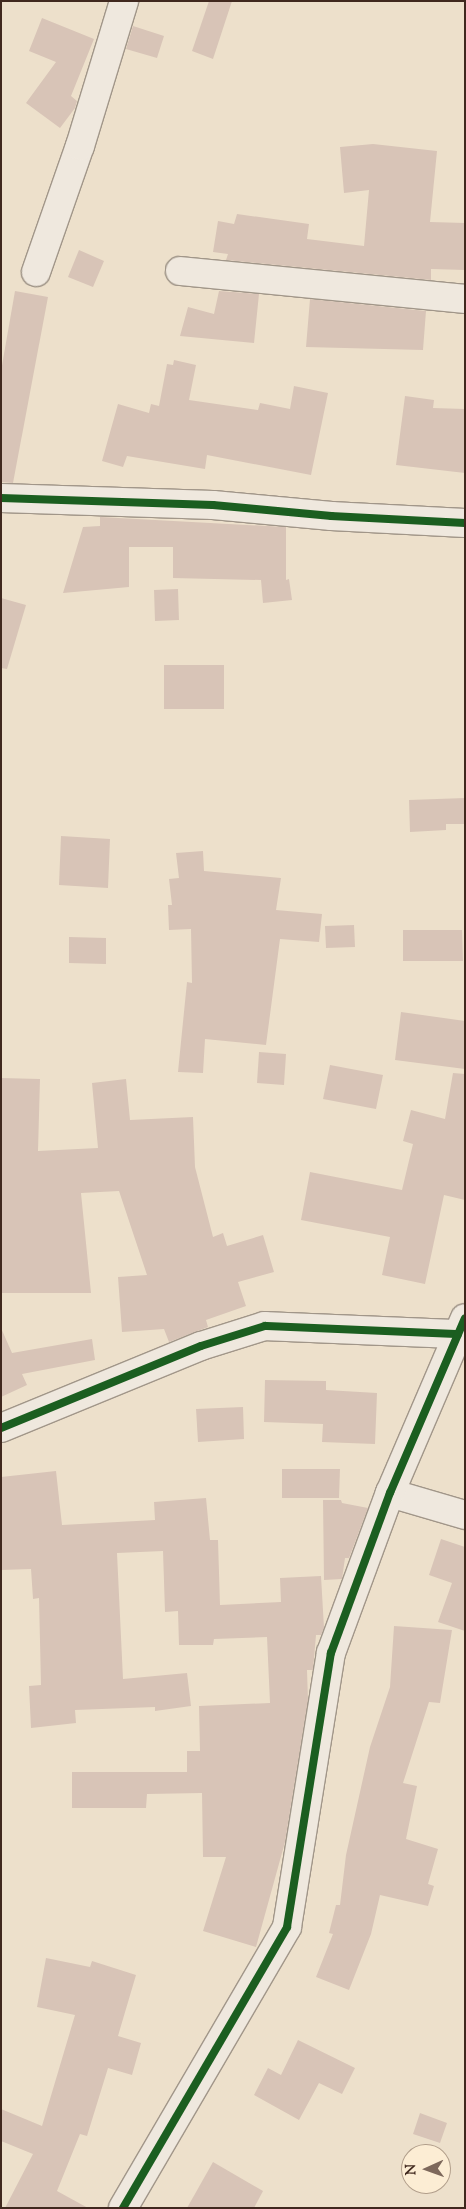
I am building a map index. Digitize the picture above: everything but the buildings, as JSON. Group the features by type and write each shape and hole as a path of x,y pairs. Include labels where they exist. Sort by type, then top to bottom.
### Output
{"street":[{"path":"36,272 80,146 124,1"},
{"path":"180,271 465,299"},
{"path":"1,498 213,505 331,516 465,523"},
{"path":"1,1428 201,1346 265,1326 461,1326 390,1493 331,1653 287,1927 123,2208"},
{"path":"390,1493 465,1515"}],"cycle path":[{"path":"1,498 213,505 331,516 465,523"},
{"path":"123,2208 287,1927 331,1653 390,1493 465,1318"},
{"path":"1,1428 201,1346 265,1326 458,1334"}]}
